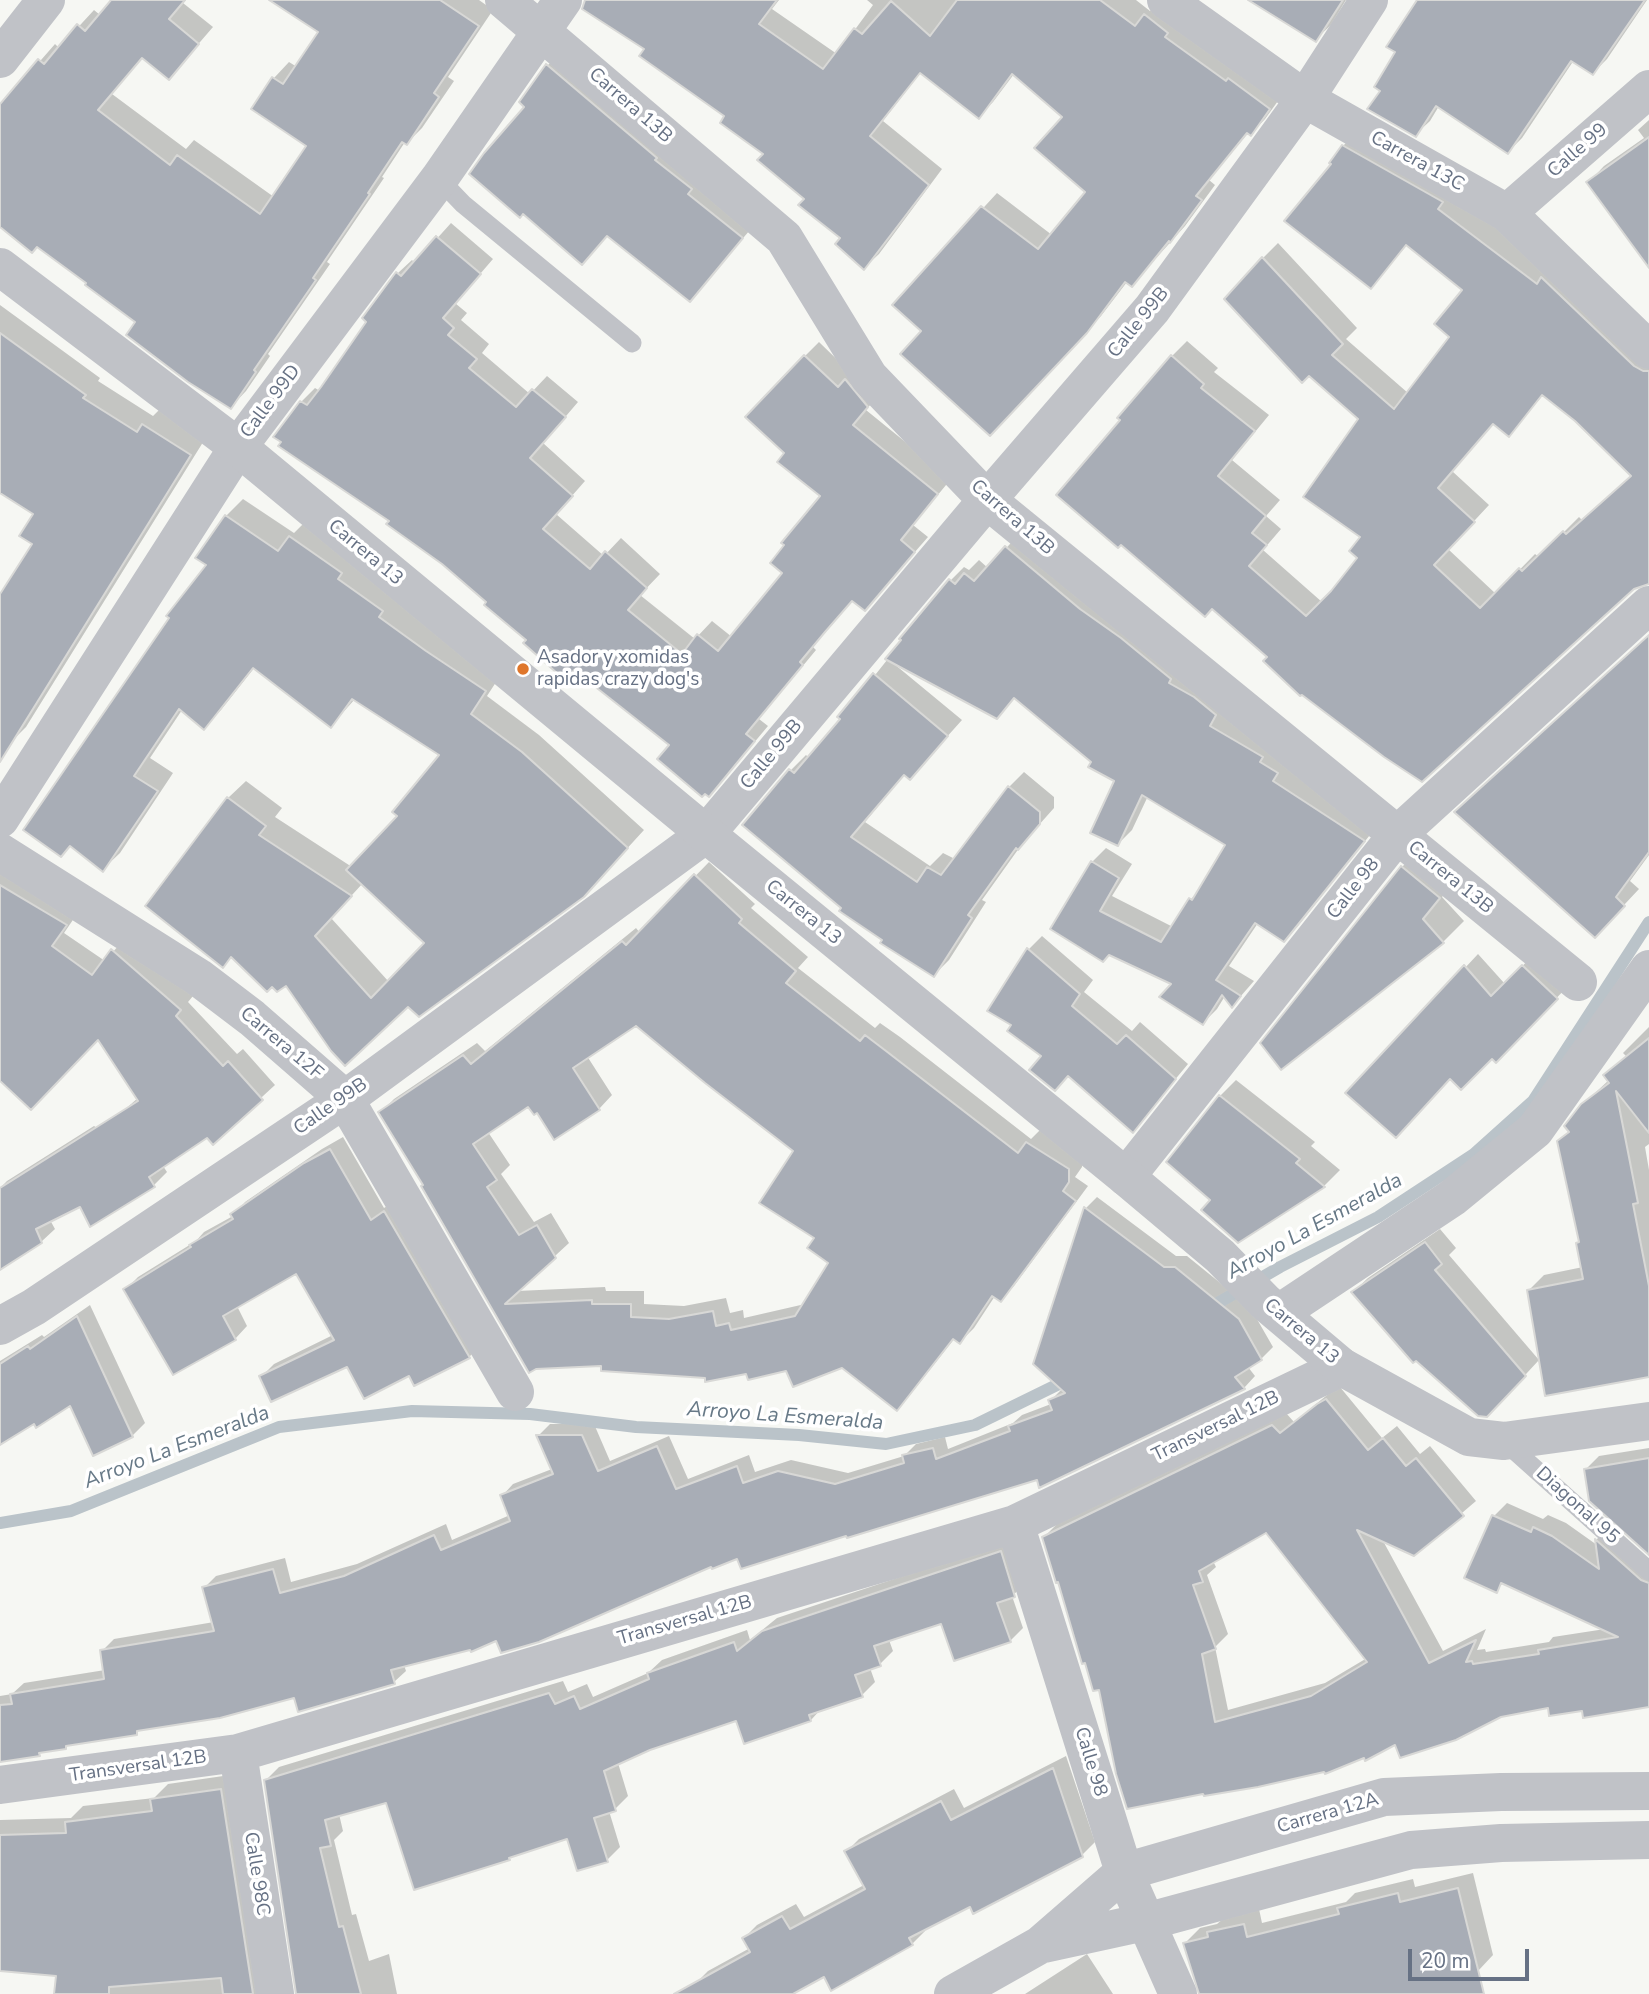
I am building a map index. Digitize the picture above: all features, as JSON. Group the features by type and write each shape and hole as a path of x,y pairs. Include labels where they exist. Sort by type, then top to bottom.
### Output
{"street":[{"path":"0,58 46,0"},
{"name":"Carrera 13B","path":"504,0 784,238 869,377 986,500 1578,982"},
{"name":"Calle 99D","path":"0,819 237,447 439,179 564,0"},
{"name":"Carrera 13C","path":"1166,0 1305,99 1507,213 1649,350"},
{"name":"Calle 99B","path":"0,1326 34,1307 345,1099 706,834 986,500 1152,309 1305,99 1369,0"},
{"name":"Calle 99","path":"1507,213 1649,89"},
{"name":"Carrera 13","path":"0,267 237,447 1126,1177 1220,1256 1272,1308 1342,1367 1469,1437 1504,1441 1649,1421"},
{"name":"Calle 98","path":"1126,1177 1397,835 1649,605"},
{"name":"Carrera 12F","path":"0,852 198,977 252,1018 345,1099 515,1392"},
{"path":"1272,1308 1452,1198 1535,1130 1649,969"},
{"name":"Transversal 12B","path":"0,1785 238,1753 1015,1524 1342,1367"},
{"name":"Calle 98","path":"1015,1524 1124,1872 1178,1994"},
{"name":"Calle 98C","path":"238,1753 275,1994"},
{"name":"Carrera 12A","path":"953,1994 1040,1945 1124,1872 1384,1797 1501,1792 1649,1791"},
{"name":"Carrera 12A","path":"1040,1945 1145,1922 1411,1850 1501,1843 1649,1840"}],"lane":[{"path":"439,179 463,204 632,343"},
{"name":"Diagonal 95","path":"1504,1441 1649,1571"}],"building":[{"path":"111,0 185,0 169,19 199,44 169,80 142,58 98,110 170,165 177,155 260,214 306,146 251,109 272,77 283,84 318,32 269,0 440,0 479,26 434,93 439,97 407,145 402,142 368,193 370,194 313,278 316,280 254,370 256,372 231,409 188,382 126,335 135,322 85,285 86,283 37,247 32,253 0,227 0,104 38,59 44,64 77,24 85,31"},
{"path":"585,0 777,0 759,24 823,69 854,28 862,34 891,1 930,36 957,0 1100,0 1135,26 1144,14 1168,33 1165,37 1270,109 1251,136 1247,133 1196,196 1202,200 1170,243 1169,241 1132,287 1125,282 1087,333 990,436 900,354 921,331 892,305 981,206 1038,249 1085,192 1034,148 1062,117 1012,74 979,119 920,73 870,136 929,185 864,270 835,244 840,238 798,205 804,199 757,160 763,154 720,123 724,116 639,56 644,49 582,9"},
{"path":"1248,0 1343,0 1316,42"},
{"path":"1417,0 1645,0 1593,75 1571,61 1508,154 1436,106 1416,137 1367,109 1380,91 1374,87 1395,52 1386,47"},
{"path":"546,64 692,189 688,194 743,238 690,302 607,236 582,265 523,214 520,218 469,174 524,107 519,102"},
{"path":"1649,137 1649,268 1586,182"},
{"path":"1342,145 1443,202 1438,209 1537,284 1541,277 1634,366 1649,371 1649,584 1634,589 1422,782 1300,696 1263,661 1267,657 1212,609 1205,617 1121,545 1118,548 1056,495 1171,355 1204,384 1201,388 1255,431 1218,476 1266,516 1252,533 1267,545 1249,566 1306,616 1331,591 1357,558 1349,551 1360,537 1303,497 1358,419 1309,376 1302,383 1224,299 1262,257 1343,344 1332,355 1394,409 1449,337 1434,324 1462,290 1406,245 1371,289 1284,221 1331,164 1329,163","holes":["1542,395 1575,421 1631,476 1566,534 1563,531 1522,571 1519,568 1480,608 1434,565 1475,522 1438,488 1493,424 1509,437"]},
{"path":"436,236 481,274 443,318 454,328 448,335 477,359 469,368 516,407 532,389 566,417 530,458 573,496 543,529 590,569 605,551 647,588 628,610 682,654 697,634 718,651 782,573 770,563 784,545 781,543 820,496 777,462 784,453 745,417 804,355 838,387 845,379 868,407 853,425 938,494 901,540 915,552 865,611 852,601 825,632 800,662 803,665 746,734 755,741 709,797 705,794 702,797 657,759 669,745 574,670 571,674 558,674 523,643 526,640 484,605 486,602 442,564 386,524 389,521 278,446 281,442 273,437 300,401 307,405 321,387 366,322 362,318 396,272 401,276"},
{"path":"0,333 86,395 83,398 137,432 142,424 191,455 0,762 0,594 32,544 19,536 33,514 0,493"},
{"path":"225,515 278,551 289,536 342,573 338,579 383,611 379,617 486,691 471,714 522,752 628,848 584,897 419,1017 408,1007 345,1066 331,1051 286,986 277,992 272,987 267,992 231,957 223,968 145,906 227,797 266,826 259,835 352,896 315,936 371,998 424,943 346,870 397,816 392,812 439,755 352,699 331,728 253,668 204,730 179,709 134,776 158,791 103,872 70,846 61,857 23,830 169,618 166,616 206,565 195,558"},
{"path":"1005,546 1080,609 1171,679 1169,683 1194,697 1216,715 1210,726 1263,757 1260,762 1278,773 1273,781 1365,841 1284,942 1255,923 1216,980 1241,996 1232,1008 1222,995 1203,1025 1159,997 1171,984 1109,955 1103,962 1050,929 1091,861 1119,878 1100,911 1161,942 1189,898 1192,900 1225,845 1142,795 1118,846 1090,833 1114,781 1088,767 1091,762 1014,698 997,719 885,659 949,579 955,584 964,573 974,581"},
{"path":"1649,635 1649,852 1616,897 1625,906 1595,938 1454,812"},
{"path":"873,673 948,736 910,780 904,775 851,837 917,882 927,867 941,875 1008,786 1040,812 1040,824 1018,850 1016,848 968,915 972,918 934,977 880,943 882,940 839,911 841,908 742,825 789,769 794,773 840,719 837,717"},
{"path":"1401,866 1440,898 1423,919 1444,943 1281,1070 1260,1043"},
{"path":"694,874 742,919 739,923 796,971 786,983 860,1041 865,1035 1018,1153 1026,1142 1069,1169 1069,1182 1063,1191 1076,1201 1001,1302 992,1296 960,1344 953,1339 897,1411 842,1368 793,1387 786,1371 748,1380 746,1374 705,1382 705,1378 601,1371 601,1366 536,1369 529,1373 421,1186 423,1185 378,1112 463,1055 471,1064 622,941 626,945","holes":["636,1026 793,1151 759,1203 814,1238 807,1248 828,1263 795,1316 731,1330 729,1323 716,1326 713,1311 669,1319 631,1317 631,1304 592,1304 592,1300 505,1304 556,1258 537,1225 519,1235 487,1187 497,1180 473,1144 528,1107 534,1115 537,1113 554,1140 600,1110 573,1068"]},
{"path":"0,885 67,925 52,946 92,975 111,949 181,1010 176,1016 223,1066 228,1061 263,1100 213,1145 207,1138 149,1177 155,1187 90,1227 80,1207 36,1229 42,1243 0,1270 0,1188 138,1101 98,1040 31,1110 0,1081"},
{"path":"1027,948 1080,994 1072,1006 1117,1044 1126,1035 1176,1079 1133,1133 1068,1076 1055,1091 1029,1070 1041,1056 1007,1031 1011,1025 987,1011"},
{"path":"1464,965 1491,996 1522,965 1558,999 1496,1063 1492,1059 1461,1090 1450,1079 1396,1138 1345,1093"},
{"path":"1649,1038 1649,1133 1616,1091 1638,1203 1633,1204 1649,1286 1649,1377 1545,1396 1527,1290 1583,1279 1576,1243 1579,1242 1557,1141 1569,1132 1564,1126 1581,1104 1609,1083 1603,1075"},
{"path":"1219,1095 1300,1159 1296,1163 1325,1187 1238,1243 1201,1210 1210,1200 1166,1162"},
{"path":"330,1149 371,1220 384,1211 470,1358 414,1386 409,1376 364,1399 347,1367 271,1402 259,1376 334,1340 296,1274 223,1316 236,1340 173,1375 123,1289 233,1219 230,1214 304,1163"},
{"path":"1084,1207 1164,1267 1175,1267 1239,1319 1262,1360 1235,1377 1245,1389 1039,1488 1037,1480 741,1569 737,1559 712,1569 711,1567 539,1642 501,1653 496,1641 471,1652 470,1650 391,1670 395,1684 298,1712 294,1698 220,1718 137,1731 137,1735 66,1746 66,1749 39,1753 40,1756 0,1762 0,1705 12,1704 10,1694 104,1679 100,1650 214,1631 202,1587 273,1569 280,1593 344,1576 434,1535 441,1550 510,1521 500,1495 553,1474 536,1435 582,1435 598,1471 657,1446 676,1489 737,1466 743,1483 778,1471 835,1484 904,1463 902,1455 933,1448 936,1459 1010,1431 1008,1426 1052,1410 1048,1400 1065,1393 1033,1364"},
{"path":"1425,1242 1442,1264 1435,1270 1526,1376 1487,1417 1478,1416 1416,1361 1413,1363 1351,1292"},
{"path":"77,1316 133,1437 93,1456 70,1406 36,1428 34,1424 0,1445 0,1364 28,1346 30,1349"},
{"path":"1326,1399 1368,1450 1383,1438 1406,1466 1416,1458 1464,1516 1414,1556 1357,1530 1429,1663 1476,1640 1466,1662 1472,1661 1473,1664 1539,1654 1538,1650 1618,1637 1501,1583 1497,1593 1464,1578 1492,1515 1531,1532 1533,1527 1552,1536 1599,1569 1595,1539 1641,1580 1649,1583 1649,1707 1583,1718 1582,1711 1549,1716 1548,1708 1501,1717 1456,1740 1400,1758 1395,1745 1365,1761 1364,1758 1325,1774 1324,1772 1258,1787 1204,1796 1203,1794 1127,1809 1116,1774 1099,1690 1093,1691 1085,1663 1082,1664 1042,1537 1272,1425 1280,1433","holes":["1266,1533 1367,1662 1311,1696 1215,1722 1202,1654 1216,1649 1193,1585 1203,1582 1199,1571"]},
{"path":"1649,1458 1649,1555 1589,1501 1584,1469"},
{"path":"1001,1551 1015,1597 997,1603 1011,1642 954,1661 941,1624 874,1646 881,1666 855,1675 863,1697 809,1715 811,1721 744,1744 736,1721 650,1750 604,1771 616,1811 594,1818 608,1862 577,1871 567,1839 414,1890 386,1803 325,1820 331,1846 320,1848 339,1927 343,1926 361,1994 296,1994 264,1780 549,1693 555,1704 574,1696 580,1709 649,1679 647,1673 734,1642 737,1651 762,1631"},
{"path":"1053,1768 1083,1857 973,1914 970,1907 909,1938 913,1945 831,1991 824,1977 793,1994 674,1994 750,1952 742,1938 782,1916 790,1929 865,1889 844,1851 941,1801 951,1820"},
{"path":"221,1789 253,1994 223,1994 221,1978 109,1987 109,1994 54,1994 56,1976 0,1971 0,1835 66,1833 65,1822 152,1811 150,1799"},
{"path":"1458,1888 1484,1994 1199,1994 1183,1943 1208,1937 1207,1932 1244,1924 1247,1937 1339,1914 1337,1908 1398,1893 1400,1902"}],"waterway":[{"name":"Arroyo La Esmeralda","path":"1204,1311 1280,1267 1378,1217 1474,1154 1533,1101 1649,922"},
{"name":"Arroyo La Esmeralda","path":"0,1523 71,1511 279,1427 412,1411 530,1414 636,1427 799,1435 886,1444 975,1425 1069,1379"}],"place":[{"name":"Asador y xomidas rapidas crazy dog's","path":"523,669"}]}
